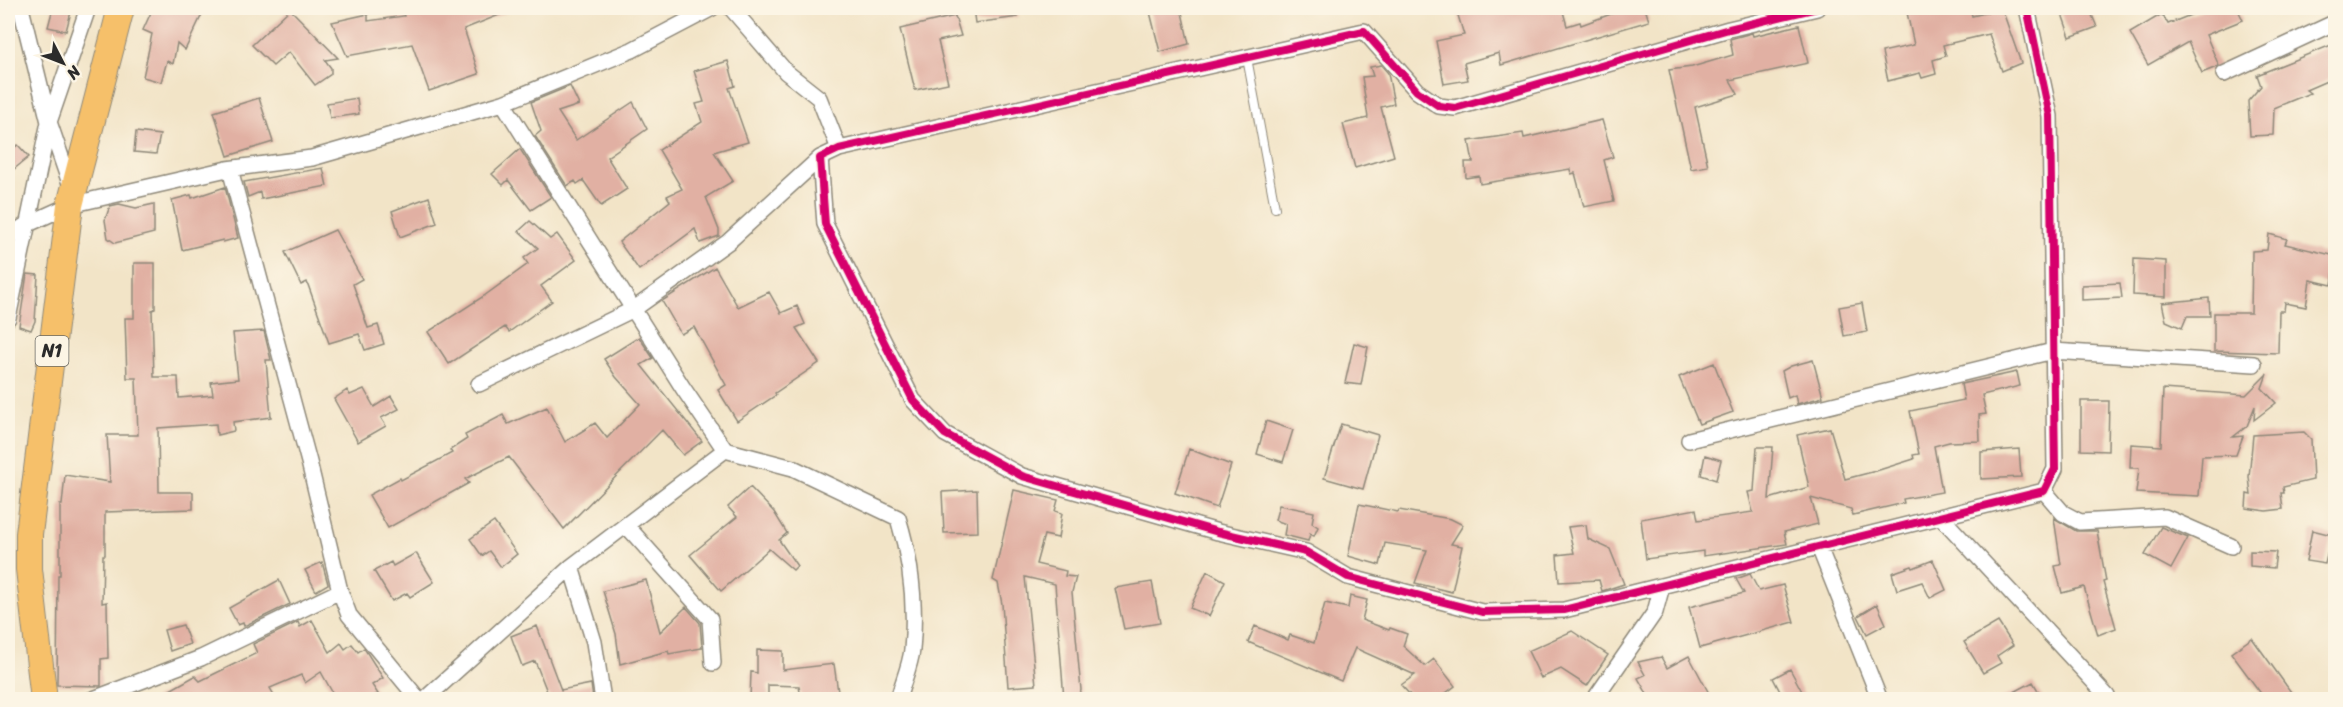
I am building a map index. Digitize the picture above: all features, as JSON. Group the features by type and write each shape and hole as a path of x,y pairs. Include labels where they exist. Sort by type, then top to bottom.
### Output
{"highway":[{"name":"N1","path":"44,699 28,569 29,534 72,198 121,8"}],"street":[{"path":"21,8 49,122 72,198"},
{"path":"8,318 49,122 88,8"},
{"path":"8,237 72,198 230,169 312,158 503,103 632,50 712,8"},
{"path":"731,8 786,72 819,98 839,149"},
{"path":"479,384 634,309 728,242 820,158 839,149 1364,31 1417,91 1439,106 1455,108 1729,29 1817,8"},
{"path":"820,158 825,224 913,400 945,434 1022,476 1218,532 1306,552 1348,577 1482,612 1564,610 2044,491 2055,469 2050,116 2027,8"},
{"path":"2224,74 2336,22"},
{"path":"503,103 725,450 793,468 898,518 908,550 912,603 912,652 898,699"},
{"path":"230,169 309,462 340,591 349,615 419,699"},
{"path":"1689,440 2053,351 2254,364"},
{"path":"424,699 571,567 725,450"},
{"path":"2044,491 2063,513 2080,522 2165,517 2231,546"},
{"path":"1941,517 2107,696"},
{"path":"626,525 710,619 713,663"},
{"path":"1820,547 1880,699"},
{"path":"571,567 594,642 603,699"},
{"path":"1594,699 1655,612 1662,586"},
{"path":"91,699 201,658 340,591"}],"lane":[{"path":"1247,58 1275,208"}],"building":[{"path":"53,8 72,8 66,31 48,27"},
{"path":"153,8 205,8 185,50 177,43 173,64 167,61 161,82 143,77 152,34 143,30"},
{"path":"401,8 517,8 464,29 479,74 429,91 412,44 347,56 332,22 368,14 368,21 404,16"},
{"path":"973,8 1017,8 1018,17 975,23"},
{"path":"1149,8 1181,8 1189,44 1160,52"},
{"path":"1473,8 1562,8 1567,26 1580,22 1581,25 1622,10 1622,8 1645,8 1649,21 1501,65 1499,53 1464,63 1468,80 1444,84 1436,41 1464,35 1457,12"},
{"path":"1906,8 1970,8 1972,16 2002,9 2021,63 2002,71 1989,34 1943,45 1946,56 1933,60 1936,74 1922,78 1920,73 1888,81 1882,52 1914,45"},
{"path":"2060,8 2089,8 2097,27 2070,37"},
{"path":"2208,8 2237,8 2243,20 2206,35 2219,66 2202,73 2188,42 2148,65 2130,33 2162,14 2168,24"},
{"path":"290,9 338,58 325,60 331,68 331,74 315,85 289,52 273,66 252,45"},
{"path":"955,16 961,36 938,41 948,83 915,90 900,29"},
{"path":"1799,25 1808,63 1730,80 1738,94 1695,107 1708,166 1691,169 1669,70 1692,67 1733,55 1730,39"},
{"path":"2336,43 2336,77 2306,90 2310,93 2274,108 2273,135 2250,136 2248,101 2261,86 2257,75"},
{"path":"728,61 735,86 729,88 748,142 714,152 733,181 706,197 719,230 719,236 700,243 695,229 639,270 619,242 670,201 667,196 682,189 659,150 702,122 696,104 704,102 694,71"},
{"path":"1381,65 1388,73 1394,104 1381,107 1394,156 1355,168 1343,124 1368,118 1362,77 1373,76 1370,67"},
{"path":"570,86 579,105 558,112 576,140 633,102 647,129 607,157 627,189 601,206 583,180 577,184 575,181 567,186 535,136 541,131 531,102"},
{"path":"259,98 273,142 228,156 214,112"},
{"path":"357,98 359,114 330,118 327,103"},
{"path":"1602,120 1613,157 1604,160 1614,201 1584,207 1575,173 1571,174 1570,169 1480,184 1479,176 1466,178 1465,162 1473,162 1469,141 1523,133 1524,138"},
{"path":"136,132 160,135 156,154 134,152"},
{"path":"18,145 29,157 8,174 8,152"},
{"path":"520,149 551,197 531,210 508,180 503,185 492,174"},
{"path":"323,168 327,186 261,199 260,192 248,197 244,182"},
{"path":"225,187 238,238 182,250 172,200 191,195 192,198"},
{"path":"429,197 437,223 400,237 392,211"},
{"path":"119,204 136,208 154,204 154,233 115,243 108,238 105,220 110,206"},
{"path":"530,221 550,239 557,234 576,260 541,286 552,301 509,332 505,327 449,364 428,332 528,264 524,258 538,248 519,231"},
{"path":"335,230 362,279 353,284 368,328 378,325 384,344 365,350 359,334 329,343 307,282 301,285 285,252"},
{"path":"2269,234 2287,239 2285,244 2336,256 2332,285 2310,280 2306,307 2285,303 2284,311 2279,311 2278,353 2214,351 2214,313 2251,313 2252,251 2267,250"},
{"path":"2134,259 2166,261 2166,297 2133,295"},
{"path":"134,263 155,263 155,309 152,310 154,377 178,377 179,398 213,395 211,382 238,379 233,333 264,331 271,360 266,360 271,417 233,422 234,431 217,435 216,424 158,428 159,492 193,492 193,509 105,512 102,603 107,602 108,658 101,659 101,686 57,685 60,505 62,505 65,475 110,482 107,435 138,435 136,378 127,378 125,318 134,318"},
{"path":"715,267 738,307 769,292 781,313 797,306 805,324 796,328 819,363 737,421 718,390 726,385 694,327 681,334 662,301"},
{"path":"27,274 38,275 35,321 31,330 19,326"},
{"path":"2120,283 2122,298 2082,300 2082,285"},
{"path":"2209,298 2210,316 2187,316 2182,328 2166,321 2162,303"},
{"path":"1862,303 1867,332 1844,336 1839,307"},
{"path":"639,337 653,358 641,365 702,441 683,455 662,430 564,529 509,457 465,479 469,483 388,528 369,495 452,453 450,450 467,439 465,435 503,415 508,424 547,407 565,442 595,423 607,438 640,404 616,377 604,359"},
{"path":"1354,343 1368,347 1361,385 1345,383"},
{"path":"1813,360 1823,397 1797,404 1795,395 1788,398 1782,371"},
{"path":"1714,363 1733,412 1699,424 1679,377"},
{"path":"2017,372 2020,386 1982,395 1986,414 1979,415 1980,441 1949,442 1934,446 1942,492 1903,499 1904,503 1853,515 1851,509 1811,498 1818,524 1784,532 1787,544 1703,556 1703,551 1646,559 1641,519 1696,509 1698,520 1753,512 1748,492 1754,491 1757,447 1773,447 1769,499 1809,487 1797,435 1830,428 1845,479 1876,471 1914,459 1913,455 1919,454 1910,411 1964,400 1961,384"},
{"path":"2267,374 2262,388 2276,403 2254,420 2255,406 2247,426 2233,437 2243,436 2236,455 2202,456 2199,496 2136,493 2139,468 2130,468 2131,444 2161,446 2163,389 2246,395"},
{"path":"364,389 374,407 391,396 399,409 381,418 386,426 358,442 334,399 347,390 350,395"},
{"path":"2081,401 2109,401 2108,451 2081,450"},
{"path":"1266,421 1293,430 1283,462 1257,454"},
{"path":"1341,424 1378,435 1363,489 1324,478"},
{"path":"2304,432 2311,439 2313,480 2283,487 2284,493 2281,493 2283,509 2266,511 2246,508 2247,494 2251,495 2249,477 2253,435"},
{"path":"1189,449 1231,465 1217,508 1175,493"},
{"path":"2019,449 2021,477 1981,479 1981,452"},
{"path":"1705,455 1721,460 1716,480 1701,475"},
{"path":"750,487 774,512 787,533 779,540 797,566 793,570 769,549 721,591 690,555 737,517 728,507"},
{"path":"977,490 978,532 944,533 942,492"},
{"path":"1014,490 1058,500 1055,511 1062,513 1058,538 1044,535 1036,564 1066,571 1065,576 1076,577 1072,592 1081,690 1079,699 1064,699 1055,584 1025,577 1036,685 1008,687 1002,604 998,583 993,580"},
{"path":"1359,504 1451,519 1463,525 1451,544 1462,546 1452,592 1415,583 1427,550 1385,543 1380,565 1348,556"},
{"path":"1279,505 1314,512 1312,523 1318,527 1314,536 1310,534 1308,541 1284,535 1286,524 1275,520"},
{"path":"2054,518 2076,531 2097,531 2106,581 2103,582 2116,628 2098,635 2084,587 2062,593 2055,566 2061,565"},
{"path":"494,522 517,554 501,567 489,551 482,556 470,539"},
{"path":"1586,525 1588,539 1610,549 1624,584 1602,591 1599,580 1559,582 1557,555 1574,553 1568,527"},
{"path":"2161,527 2188,538 2171,569 2145,555"},
{"path":"2312,530 2332,535 2325,564 2306,561"},
{"path":"2250,551 2276,552 2274,568 2250,566"},
{"path":"416,553 434,582 410,597 407,593 392,601 374,571 391,562 393,566"},
{"path":"1933,560 1946,590 1930,598 1922,582 1897,590 1892,573"},
{"path":"322,562 328,584 316,591 305,570"},
{"path":"1207,571 1225,581 1209,616 1190,608"},
{"path":"1750,574 1759,591 1783,585 1794,622 1700,648 1689,607 1744,593 1736,579"},
{"path":"279,580 290,604 244,626 243,623 238,625 229,608"},
{"path":"646,580 660,632 686,607 700,623 702,648 669,654 668,651 620,664 616,634 603,591"},
{"path":"1152,582 1160,623 1124,629 1115,588"},
{"path":"1350,596 1367,600 1362,620 1407,634 1403,646 1425,666 1434,659 1455,686 1438,699 1414,699 1401,685 1415,675 1355,648 1341,681 1248,642 1255,626 1288,640 1290,635 1314,643 1325,603 1348,608"},
{"path":"1877,604 1886,624 1867,634 1858,616"},
{"path":"312,620 330,652 341,643 345,649 352,644 358,652 364,648 383,678 372,685 378,694 367,699 336,699 321,672 305,683 301,675 270,688 274,695 266,699 154,699 195,676 200,681 257,653 253,644 298,622 300,627"},
{"path":"1998,622 2013,645 1997,656 2001,663 1983,673 1964,642"},
{"path":"183,625 190,644 170,651 164,630"},
{"path":"537,626 561,690 591,684 593,699 550,699 535,661 522,666 511,636"},
{"path":"1572,631 1608,655 1587,686 1561,669 1541,678 1528,651"},
{"path":"2252,638 2296,699 2265,699 2231,653"},
{"path":"757,650 783,651 783,670 834,664 839,699 801,699 799,686 768,685 768,699 750,699 751,672 757,673"},
{"path":"1689,656 1712,699 1650,699 1638,678 1645,675 1638,662 1661,657 1667,668"},
{"path":"1790,669 1806,699 1784,699 1773,678"},
{"path":"2033,682 2043,699 2001,699"}],"cycle path":[{"path":"1817,8 1729,29 1455,108 1439,106 1417,91 1364,31 839,149 820,158 825,224 913,400 945,434 1022,476 1218,532 1306,552 1348,577 1482,612 1564,610 2044,491 2055,469 2050,116 2027,8"}]}
